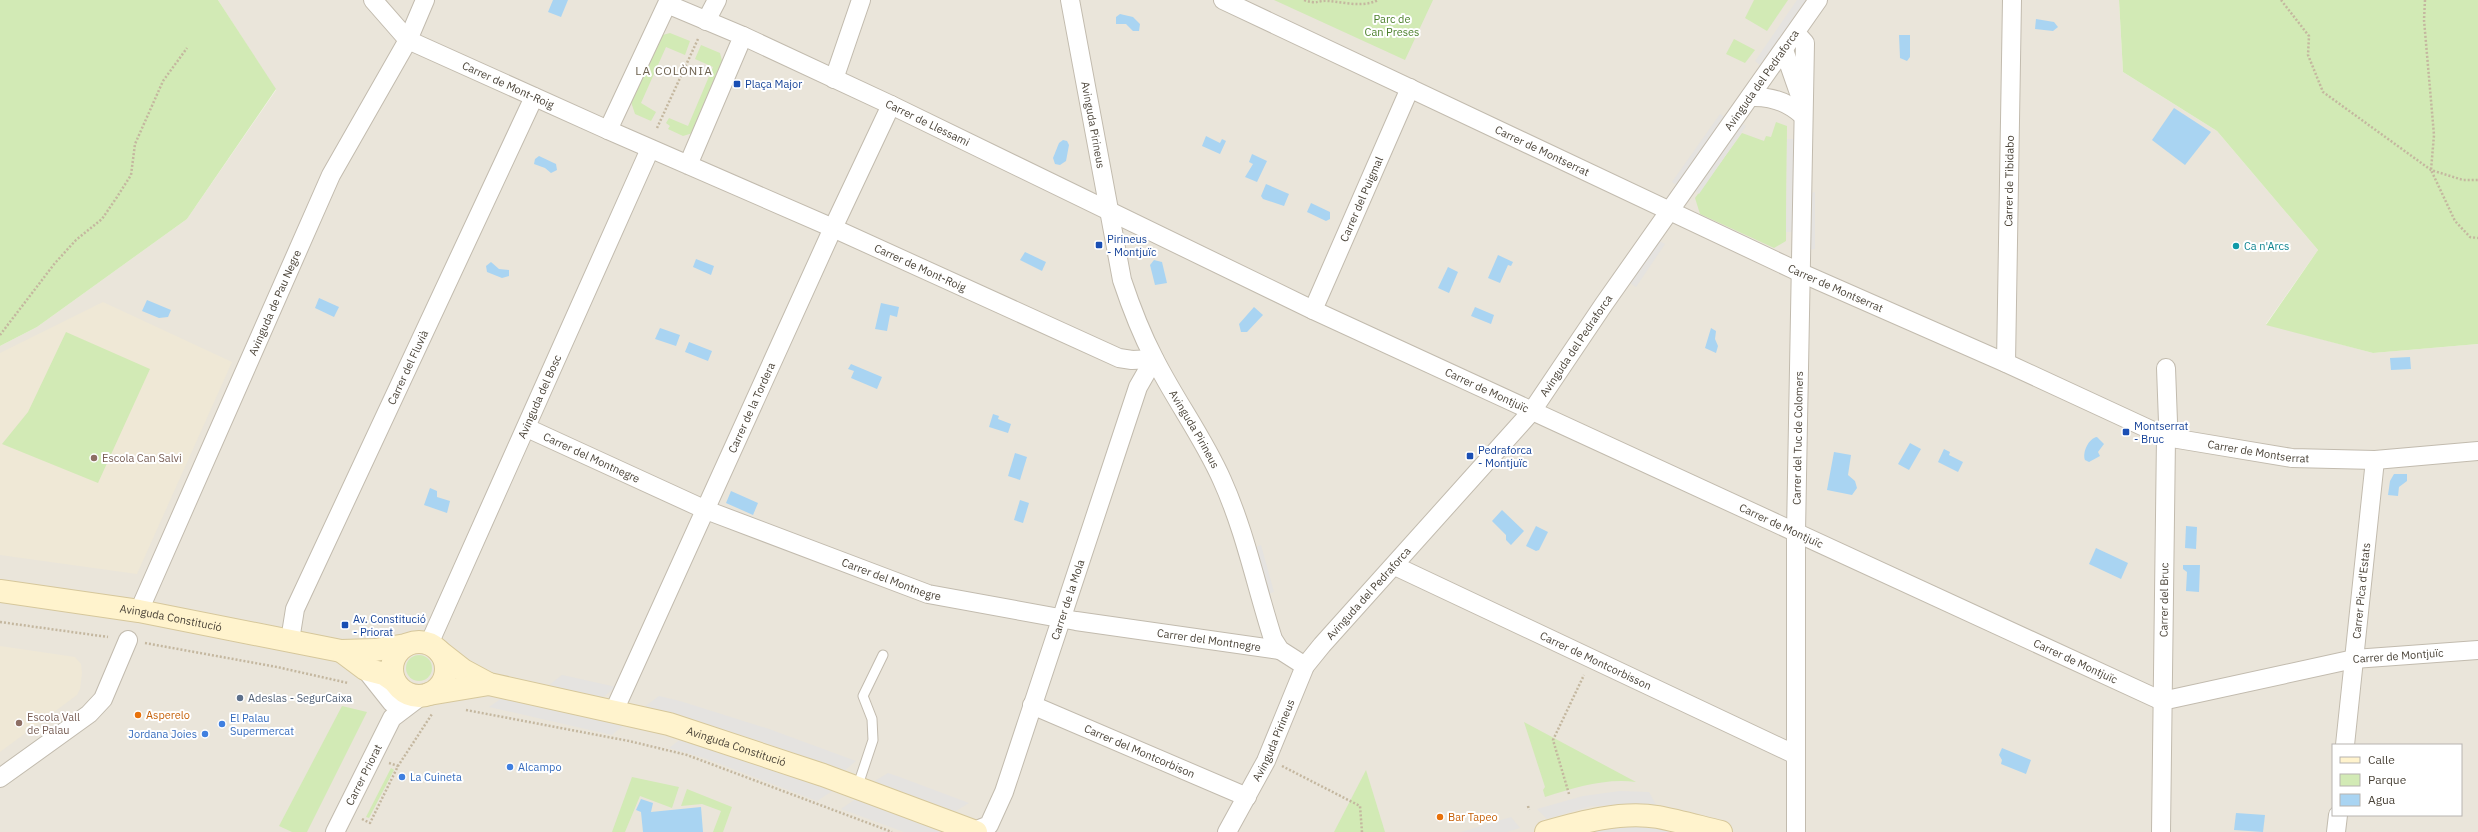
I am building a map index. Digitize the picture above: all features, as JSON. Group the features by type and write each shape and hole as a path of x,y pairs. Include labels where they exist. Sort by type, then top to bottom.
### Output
{"street":[{"path":"372,0 408,40"},
{"name":"Avinguda de Pau Negre","path":"139,611 331,175 408,40 425,0"},
{"path":"706,21 716,0"},
{"path":"834,79 861,0"},
{"name":"Avinguda Pirineus","path":"1070,0 1122,280 1134,315 1154,359 1206,446 1223,482 1237,520 1273,639 1280,650"},
{"name":"Carrer de Montserrat","path":"1223,0 1799,272 2006,363 2166,437 2292,458 2375,460 2478,451"},
{"name":"Avinguda del Pedraforca","path":"1305,666 1322,644 1395,566 1532,411 1670,210 1818,0"},
{"name":"Carrer de Tibidabo","path":"2006,363 2012,0"},
{"path":"662,2 706,21 743,36 688,165 608,130 662,2"},
{"name":"Carrer del Tuc de Colomers","path":"1796,33 1804,43 1799,272 1796,531 1796,832"},
{"name":"Carrer de Llessami","path":"743,36 892,105 1110,212"},
{"name":"Carrer de Mont-Roig","path":"408,40 608,130"},
{"name":"Carrer del Tuc de Colomers","path":"1784,50 1802,110"},
{"name":"Carrer del Puigmal","path":"1313,310 1410,88"},
{"path":"1750,97 1766,96 1802,110"},
{"name":"Carrer del Fluvià","path":"290,640 295,609 534,97"},
{"name":"Carrer de la Tordera","path":"614,711 833,228 892,105"},
{"name":"Avinguda del Bosc","path":"434,648 527,428 650,149"},
{"name":"Carrer de Mont-Roig","path":"688,165 833,228 1119,358 1132,360 1154,359"},
{"name":"Carrer de Montjuïc","path":"1110,212 1313,310 1796,531 2162,701 2354,659 2478,650"},
{"name":"Carrer de la Mola","path":"975,831 989,825 997,809 1063,619 1138,386 1154,359"},
{"name":"Carrer del Bruc","path":"2161,832 2166,437 2168,422 2166,368"},
{"name":"Carrer del Montnegre","path":"527,428 706,510 928,594 1063,619 1280,650"},
{"name":"Carrer Pica d'Estats","path":"2345,744 2375,460"},
{"name":"Carrer de Montcorbisson","path":"1395,566 1796,756"},
{"name":"Avinguda Constitució","path":"0,591 139,611 341,651 375,650 406,645"},
{"path":"0,778 89,714 103,699 128,640"},
{"path":"415,642 434,648 445,663 445,676 437,690 428,701 406,693 394,697 392,665 394,657 406,645 415,642"},
{"name":"Avinguda Constitució","path":"434,648 463,670 489,684 669,724 857,788 975,831"},
{"path":"1280,650 1305,666"},
{"name":"Avinguda Constitució","path":"341,651 365,669 384,674 394,697"},
{"name":"Avinguda Pirineus","path":"1227,832 1266,761 1305,666"},
{"name":"Avinguda Constitució","path":"428,701 489,684"},
{"name":"Carrer Priorat","path":"335,832 394,697"},
{"name":"Carrer del Montcorbison","path":"1032,705 1247,797"},
{"path":"1546,832 1580,823 1624,816 1657,817 1721,832"},
{"path":"2336,832 2338,816"}],"lane":[{"path":"857,788 873,740 872,719 863,696 882,654"}],"path":[{"path":"1304,0 1315,4 1326,0 1349,5 1378,0"},
{"path":"2281,0 2309,36 2308,55 2323,92 2431,170 2463,180 2478,180"},
{"path":"2425,0 2424,20 2434,135 2431,170 2455,221 2470,237 2478,238"},
{"path":"657,128 698,39"},
{"path":"0,335 55,263 76,240 102,219 117,197 131,175 135,144 162,81 187,48"},
{"path":"1569,794 1553,740 1586,670"},
{"path":"365,821 370,823 428,701"},
{"path":"393,764 398,766"},
{"path":"1282,766 1360,806 1362,832"},
{"path":"1528,806 1529,810"}],"shaded area":[{"path":"218,0 2119,0 2123,72 2217,131 2318,250 2266,324 2373,353 2478,344 2478,832 0,832 0,346 37,327 187,219 276,90"},
{"path":"1797,0 1806,0 1760,65 1755,61"},
{"path":"1720,114 1726,118 1678,186 1672,182"},
{"path":"1741,123 1746,126 1699,194 1694,190"},
{"path":"1787,139 1794,139 1793,232 1786,232"},
{"path":"1815,192 1815,249 1808,250 1809,193"},
{"path":"1659,241 1665,244 1636,287 1630,283"},
{"name":"Escola Can Salvi","path":"103,302 232,362 137,574 0,555 0,353"},
{"path":"1261,545 1274,592 1269,594 1255,547"},
{"name":"Escola Vall de Palau","path":"0,646 75,657 81,664 82,673 80,689 77,695 0,752"},
{"path":"562,675 616,687 602,698 548,686"},
{"path":"659,696 680,701 769,729 856,761 844,771 754,739 644,707"},
{"path":"502,698 625,724 612,735 489,707"},
{"path":"682,738 834,790 817,801 704,758 669,748"},
{"path":"888,773 969,803 954,812 873,782"},
{"path":"1620,791 1649,792 1656,805 1591,806 1547,819 1537,809 1583,796"},
{"path":"857,798 948,832 904,832 841,809"},
{"path":"1511,817 1520,828 1507,832 1461,832"},
{"path":"1613,826 1643,826 1682,832 1585,832"}],"green space":[{"path":"0,0 218,0 276,89 187,219 37,327 0,346"},
{"name":"Parc de Can Preses","path":"1274,0 1433,0 1405,60"},
{"path":"1754,0 1788,0 1767,31 1745,18"},
{"path":"2119,0 2478,0 2478,344 2373,353 2266,325 2318,250 2217,131 2123,72"},
{"path":"670,33 690,41 685,55 666,47 641,103 656,112 651,121 635,114 631,102 659,36"},
{"path":"1734,39 1755,50 1745,63 1726,54"},
{"path":"701,45 720,53 724,68 696,132 683,136 668,129 670,126 666,123 669,118 688,126 713,67 695,59"},
{"path":"1776,122 1787,126 1786,241 1774,248 1700,214 1695,198 1742,133 1764,141 1766,136 1771,137"},
{"path":"66,332 150,369 98,483 2,444 28,412"},
{"path":"419,655 428,659 432,668 428,677 419,681 410,677 406,668 410,659"},
{"path":"342,706 367,712 307,832 292,832 279,826"},
{"path":"1524,722 1636,782 1613,781 1578,787 1545,797 1543,790 1545,787"},
{"path":"391,768 394,770 369,818 366,817"},
{"path":"1366,770 1385,832 1334,832"},
{"path":"632,777 679,787 672,808 640,796 625,832 612,832"},
{"path":"687,789 732,807 723,832 713,832 721,811 702,804 681,806"}],"water":[{"path":"553,0 568,0 561,17 548,12"},
{"path":"1120,14 1133,17 1140,24 1139,31 1133,31 1126,24 1116,24 1116,17"},
{"path":"2036,19 2054,22 2058,27 2053,31 2035,29"},
{"path":"1899,35 1910,35 1910,57 1907,61 1900,58"},
{"path":"2174,108 2211,132 2185,165 2152,140"},
{"path":"1206,136 1220,143 1222,139 1226,141 1220,154 1202,146"},
{"path":"1063,140 1067,141 1069,145 1066,161 1060,165 1055,164 1053,158 1059,143"},
{"path":"1252,154 1267,161 1257,182 1245,177 1253,164 1249,162"},
{"path":"539,156 556,164 557,170 551,173 545,168 534,164 535,159"},
{"path":"1266,184 1289,194 1284,206 1263,199 1261,196"},
{"path":"1311,203 1330,212 1330,219 1326,221 1307,212"},
{"path":"1025,252 1046,262 1042,271 1020,260"},
{"path":"1498,255 1513,262 1511,266 1508,265 1500,283 1488,278"},
{"path":"696,259 714,266 711,275 693,267"},
{"path":"1154,260 1162,262 1167,283 1155,285 1150,265"},
{"path":"491,262 499,269 509,270 509,276 502,278 487,272 486,266"},
{"path":"1448,267 1458,272 1449,293 1438,288"},
{"path":"319,298 339,307 334,317 315,308"},
{"path":"147,300 171,310 168,317 159,318 142,311"},
{"path":"881,303 899,307 897,317 890,315 887,331 875,329"},
{"path":"1254,307 1263,315 1247,332 1241,332 1239,324"},
{"path":"1475,307 1494,315 1491,324 1471,316"},
{"path":"660,328 680,335 676,346 655,339"},
{"path":"1711,328 1716,331 1715,339 1718,346 1716,353 1705,348"},
{"path":"689,342 712,351 708,361 685,352"},
{"path":"2410,357 2411,369 2391,370 2390,358"},
{"path":"851,364 882,377 877,389 851,378 854,371 848,369"},
{"path":"993,414 999,416 998,419 1011,424 1008,433 989,427"},
{"path":"2097,437 2104,444 2098,452 2100,456 2089,462 2085,460 2084,457 2085,449 2091,440"},
{"path":"1910,443 1921,449 1909,470 1898,464"},
{"path":"1944,449 1950,452 1949,455 1963,462 1958,472 1938,462"},
{"path":"1834,452 1851,455 1848,475 1855,481 1857,488 1852,495 1827,490"},
{"path":"1015,453 1027,457 1020,480 1008,476"},
{"path":"2394,474 2407,474 2407,481 2399,487 2398,496 2388,495 2390,481"},
{"path":"430,488 437,491 437,497 450,501 447,513 424,505"},
{"path":"731,491 758,503 753,515 726,503"},
{"path":"1020,500 1029,503 1023,523 1014,520"},
{"path":"1502,510 1524,531 1511,545 1506,540 1506,535 1492,521"},
{"path":"1536,526 1548,532 1539,550 1536,551 1526,546"},
{"path":"2186,526 2197,527 2196,549 2185,548"},
{"path":"2096,548 2128,563 2121,579 2089,564"},
{"path":"2183,565 2200,565 2199,592 2186,591 2187,572 2183,569"},
{"path":"2002,748 2031,760 2026,774 2001,764 2002,760 1999,755"},
{"path":"641,799 653,803 651,812 701,807 703,832 643,832 641,812 636,810"},
{"path":"2236,813 2265,815 2263,832 2234,830"}],"place":[{"name":"Plaça Major","path":"737,84"},
{"name":"Pirineus - Montjuïc","path":"1099,245"},
{"name":"Ca n'Arcs","path":"2236,246"},
{"name":"Montserrat - Bruc","path":"2126,432"},
{"name":"Pedraforca - Montjuïc","path":"1470,456"},
{"name":"Escola Can Salvi","path":"94,458"},
{"name":"Av. Constitució - Priorat","path":"345,625"},
{"name":"Adeslas - SegurCaixa","path":"240,698"},
{"name":"Asperelo","path":"138,715"},
{"name":"Escola Vall de Palau","path":"19,723"},
{"name":"El Palau Supermercat","path":"222,724"},
{"name":"Jordana Joies","path":"205,734"},
{"name":"Alcampo","path":"510,767"},
{"name":"La Cuineta","path":"402,777"},
{"name":"Bar Tapeo","path":"1440,817"}],"district":[{"name":"LA COLÒNIA","path":"674,70"}]}
